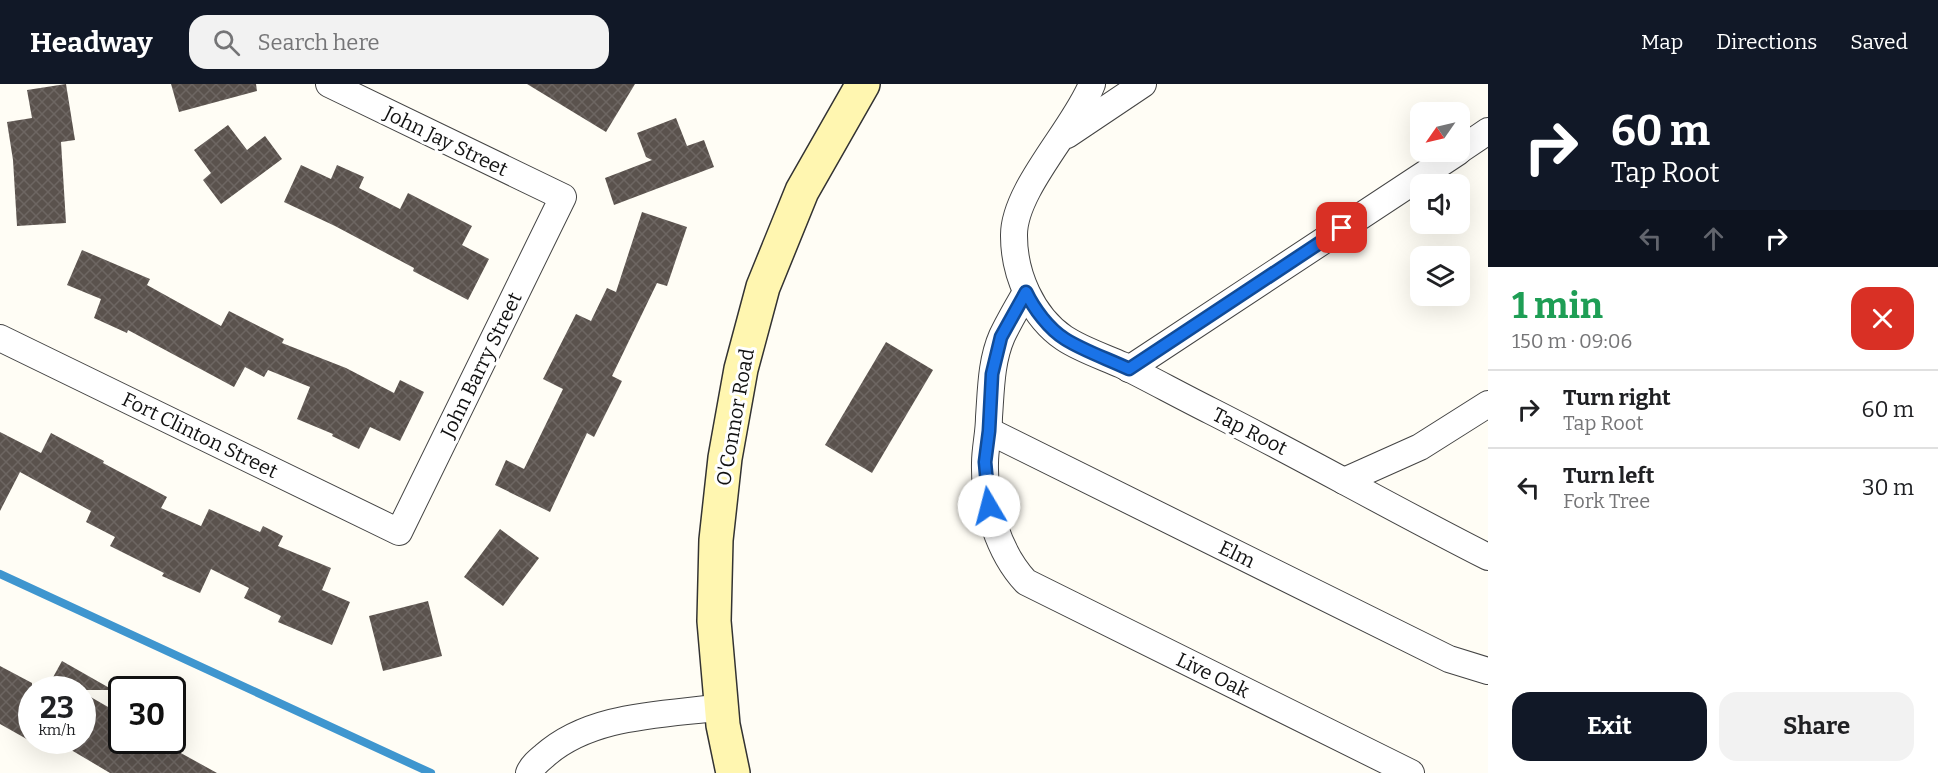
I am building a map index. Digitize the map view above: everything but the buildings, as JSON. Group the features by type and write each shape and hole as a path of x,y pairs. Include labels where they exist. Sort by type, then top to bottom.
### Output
{"main road":[{"name":"O'Connor Road","path":"733,773 723,725 714,621 716,540 725,458 741,369 763,287 802,191 863,84"}],"street":[{"name":"John Jay Street","path":"329,84 563,197"},
{"name":"Tap Root","path":"1092,84 1026,193 1018,213 1014,234 1017,265 1030,301 1044,319 1064,338 1276,444 1399,512 1488,556"},
{"path":"1059,141 1143,84"},
{"path":"1470,143 1488,131"},
{"path":"1129,369 1442,162"},
{"name":"John Barry Street","path":"399,532 563,197"},
{"path":"989,431 992,374 1001,337 1026,292"},
{"name":"Fort Clinton Street","path":"0,338 399,532"},
{"path":"1344,481 1420,447 1488,405"},
{"name":"Live Oak","path":"989,431 985,462 989,506 1007,555 1017,573 1026,582 1411,773"},
{"name":"Elm","path":"989,431 1449,659 1488,671"},
{"path":"529,773 532,767 557,744 593,726 723,707"}],"waterway":[{"path":"0,574 431,773"}],"route":[{"path":"989,506 985,462 992,374 1001,337 1026,292 1044,319 1064,338 1129,369 1342,228"}]}
